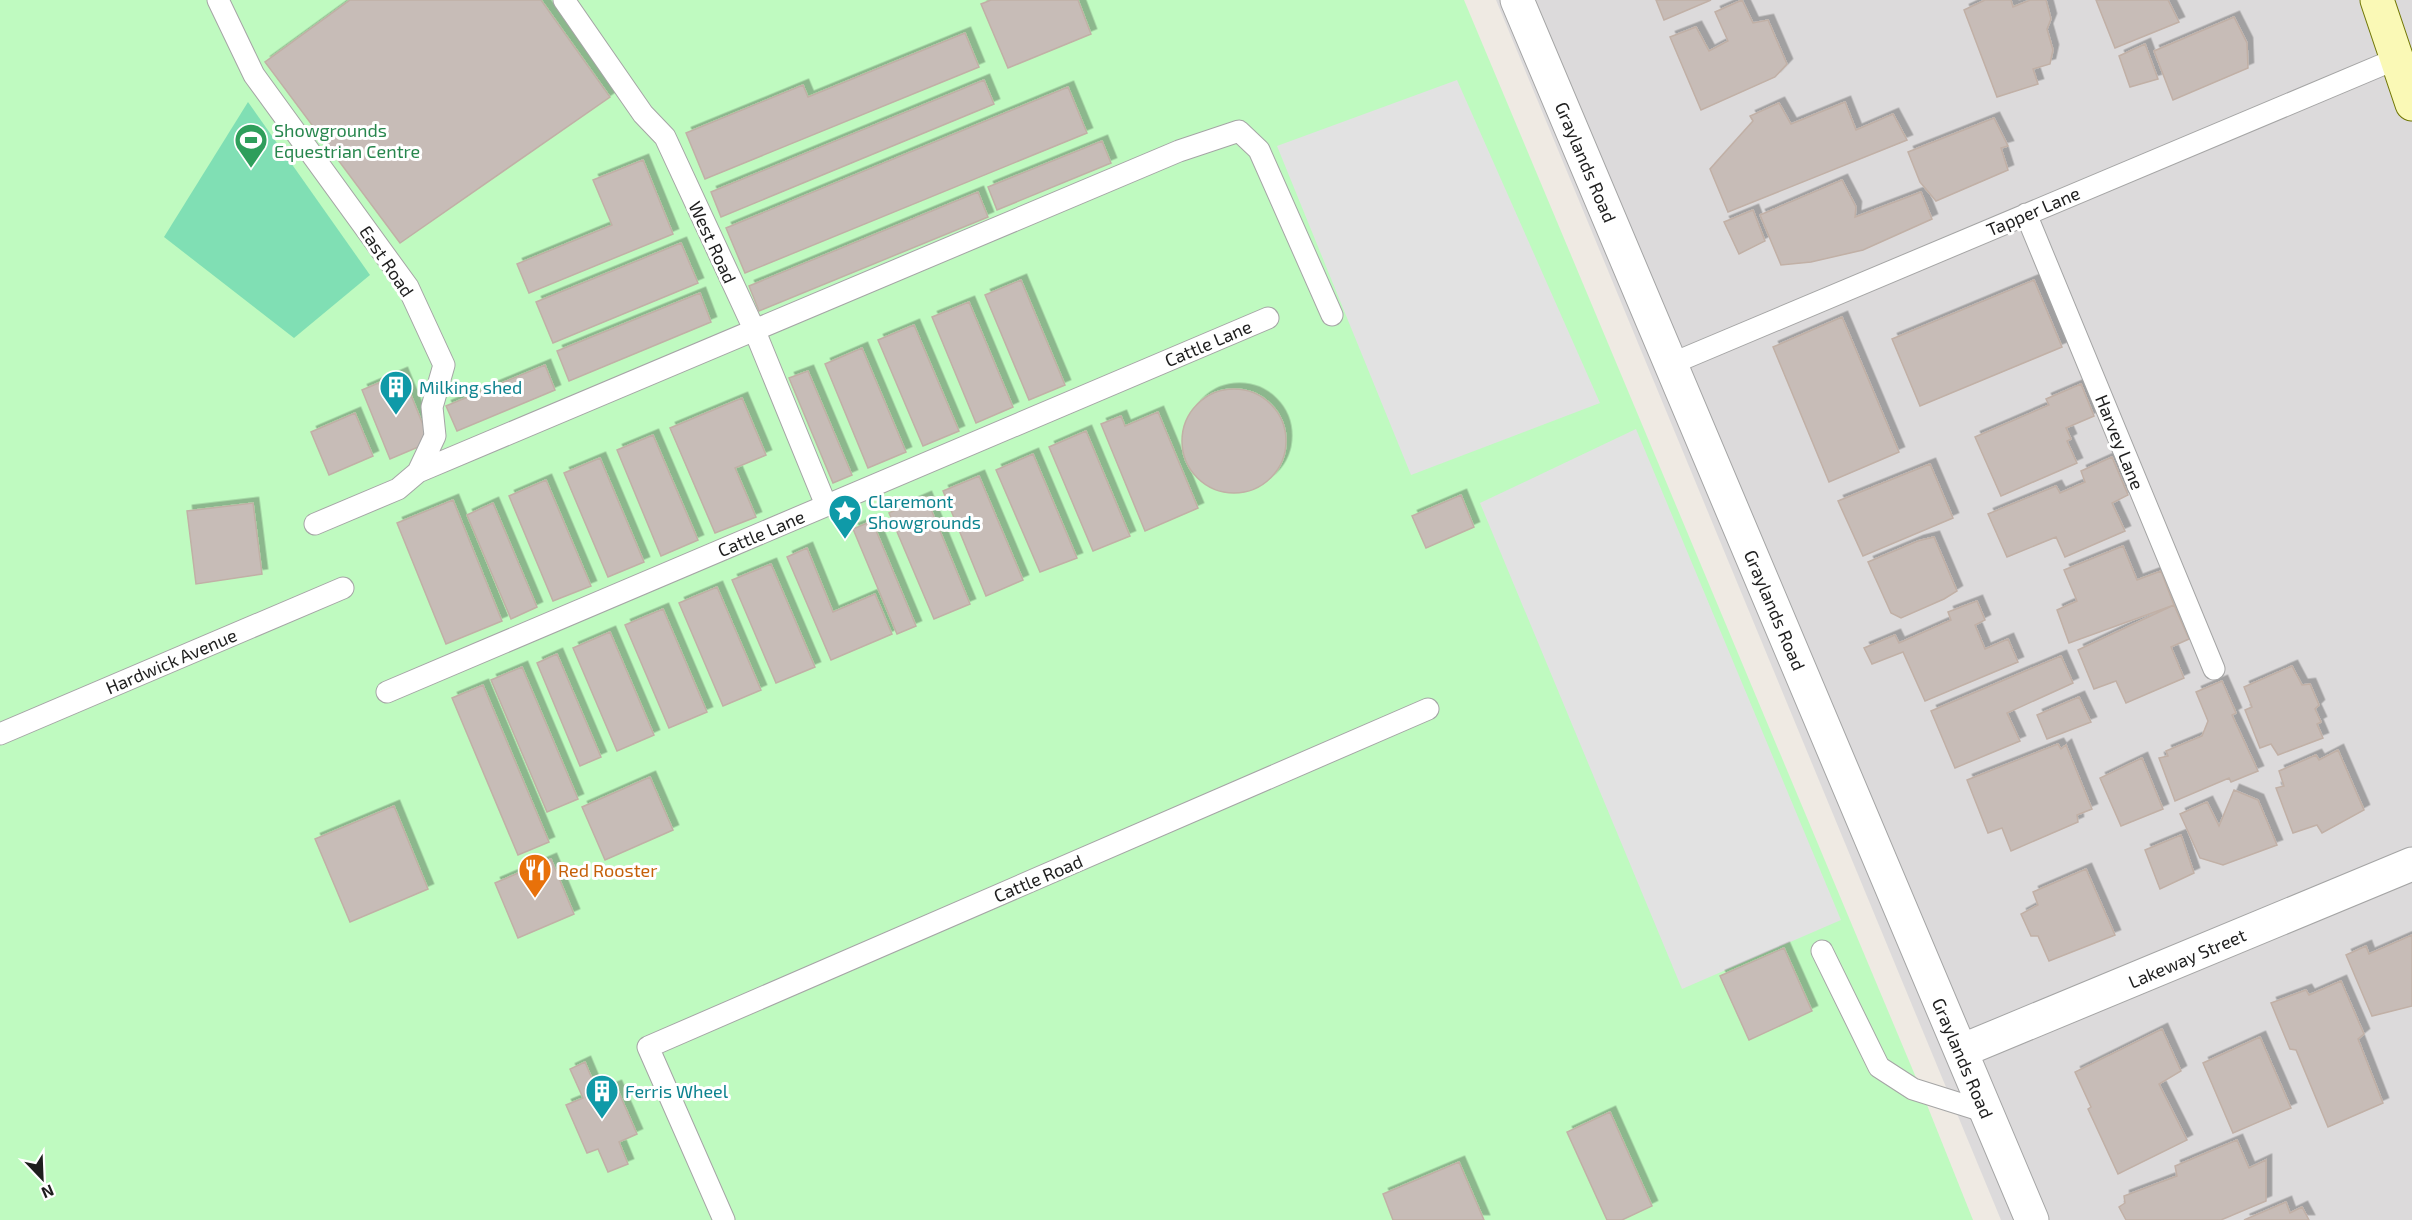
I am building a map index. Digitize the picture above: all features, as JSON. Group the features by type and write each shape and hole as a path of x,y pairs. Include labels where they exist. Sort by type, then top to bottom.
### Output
{"main road":[{"path":"2377,0 2412,104"}],"street":[{"name":"Graylands Road","path":"1517,0 2032,1220"},
{"name":"Lakeway Street","path":"1961,1051 2412,864"}],"lane":[{"name":"East Road","path":"218,0 254,75 408,287 444,365 432,406 435,436 418,472 398,489 315,524"},
{"name":"West Road","path":"564,0 643,114 665,137 754,329 826,505"},
{"name":"Tapper Lane","path":"1671,364 2396,60"},
{"path":"418,472 1179,151 1239,131 1259,150 1332,315"},
{"name":"Harvey Lane","path":"2026,214 2214,669"},
{"name":"Cattle Lane","path":"387,692 1268,318"},
{"name":"Hardwick Avenue","path":"0,734 343,588"},
{"name":"Cattle Road","path":"724,1220 648,1047 1428,709"},
{"path":"1822,951 1879,1067 1913,1089 1986,1112"}],"shaded area":[{"path":"1496,0 2412,0 2412,1220 2001,1220"},
{"path":"1457,80 1600,403 1411,475 1277,146"},
{"path":"1636,429 1841,920 1682,989 1480,503"}],"green space":[{"name":"Claremont Showgrounds","path":"0,0 1464,0 1917,1080 1973,1220 0,1220"},
{"name":"Showgrounds Equestrian Centre","path":"248,102 370,275 294,338 164,237"}],"building":[{"path":"350,0 541,0 610,97 400,243 265,62"},
{"path":"991,0 1078,0 1091,34 1008,68 981,4"},
{"path":"1656,0 1711,0 1664,20"},
{"path":"1742,0 1753,23 1768,20 1787,64 1775,77 1701,110 1670,37 1696,27 1709,51 1728,41 1715,12"},
{"path":"1985,0 2011,0 2013,7 2030,0 2046,0 2051,19 2047,29 2053,50 2050,64 2033,69 2038,84 1997,97 1964,10"},
{"path":"2096,0 2168,0 2179,22 2115,48"},
{"path":"2234,17 2247,43 2248,68 2173,100 2154,51"},
{"path":"965,33 979,67 705,179 686,133 803,85 808,97"},
{"path":"2145,44 2158,79 2130,87 2119,56"},
{"path":"984,80 994,104 721,217 711,192"},
{"path":"1068,87 1087,133 745,273 726,228"},
{"path":"1845,102 1856,130 1893,114 1907,140 1728,212 1710,169 1753,121 1750,116 1779,103 1791,124"},
{"path":"1994,118 2008,146 2001,148 2008,170 1936,201 1920,182 1908,152"},
{"path":"1102,141 1111,163 997,210 988,187"},
{"path":"643,160 673,234 529,293 517,264 612,225 593,180"},
{"path":"1842,180 1856,207 1855,217 1921,192 1932,219 1863,250 1811,262 1781,265 1760,215"},
{"path":"978,192 988,217 759,311 749,286"},
{"path":"1753,210 1765,241 1739,254 1724,222"},
{"path":"681,243 698,283 553,343 536,302"},
{"path":"1021,280 1065,385 1029,400 985,295"},
{"path":"2034,280 2062,347 1920,406 1892,339"},
{"path":"700,293 711,322 569,381 557,351"},
{"path":"969,302 1013,407 976,423 932,317"},
{"path":"1842,317 1899,452 1829,482 1773,347"},
{"path":"914,325 959,431 923,446 878,340"},
{"path":"862,348 906,452 868,468 825,364"},
{"path":"545,365 555,390 457,431 446,406"},
{"path":"808,371 852,475 833,483 789,378"},
{"name":"Milking shed","path":"402,373 430,442 390,459 362,390"},
{"path":"2081,384 2094,416 2066,428 2071,439 2067,441 2077,463 2001,496 1975,437 2049,405 2046,399"},
{"path":"1234,389 1254,393 1271,404 1282,421 1286,441 1282,461 1271,478 1254,489 1234,493 1214,489 1197,478 1186,461 1182,441 1186,421 1197,404 1214,393"},
{"path":"742,398 766,455 735,468 756,517 715,533 670,428"},
{"path":"1158,412 1198,508 1145,531 1101,424 1121,416 1125,426"},
{"path":"355,413 373,456 329,475 311,432"},
{"path":"1086,431 1130,536 1093,551 1049,447"},
{"path":"653,435 698,540 661,556 617,450"},
{"path":"1033,454 1077,558 1040,572 996,470"},
{"path":"2112,457 2128,495 2112,503 2125,531 2065,557 2056,537 2007,557 1988,514 2056,486 2060,493 2085,482 2081,471"},
{"path":"600,458 644,562 608,577 564,473"},
{"path":"1930,464 1953,518 1863,556 1838,501"},
{"path":"979,476 1023,580 986,596 943,491"},
{"path":"546,480 591,586 553,601 509,496"},
{"path":"1461,495 1474,527 1426,548 1412,516"},
{"path":"926,497 970,604 934,619 889,513"},
{"path":"453,500 502,621 446,644 397,523"},
{"path":"253,503 262,574 196,584 187,511"},
{"path":"493,503 537,607 511,619 467,515"},
{"path":"872,521 916,626 897,634 853,529"},
{"path":"1934,537 1957,591 1901,618 1891,613 1868,562 1918,541"},
{"path":"2123,546 2137,580 2161,571 2174,605 2069,643 2057,610 2077,601 2064,570"},
{"path":"807,548 833,612 875,594 892,634 831,660 787,557"},
{"path":"771,564 815,667 776,683 732,580"},
{"path":"717,587 761,690 723,706 679,603"},
{"path":"1977,601 1985,620 1975,625 1985,649 2008,639 2018,662 1925,701 1903,652 1872,664 1864,648 1895,635 1899,643 1951,620 1948,612"},
{"path":"2174,605 2189,639 2171,647 2184,678 2126,703 2116,681 2094,689 2078,650"},
{"path":"663,609 707,712 669,728 625,625"},
{"path":"610,632 654,735 617,751 573,648"},
{"path":"557,654 601,757 580,766 537,663"},
{"path":"2061,656 2073,683 2007,713 2020,741 1955,768 1931,711"},
{"path":"2292,666 2302,685 2310,684 2319,705 2315,709 2321,722 2317,724 2323,738 2278,755 2271,744 2260,748 2245,710 2252,707 2244,687"},
{"path":"522,667 578,799 547,812 491,680"},
{"path":"2222,681 2236,713 2232,715 2258,771 2231,782 2229,778 2175,801 2159,758 2168,756 2166,751 2202,736 2208,721 2196,692"},
{"path":"483,685 549,842 518,855 452,698"},
{"path":"2079,697 2091,722 2047,739 2037,715"},
{"path":"2058,744 2061,749 2066,745 2092,809 2077,815 2078,822 2011,851 2002,828 1988,833 1967,780"},
{"path":"2338,750 2364,810 2322,833 2317,825 2293,833 2276,788 2284,786 2279,771 2316,755 2319,760"},
{"path":"2142,758 2163,809 2121,826 2100,778"},
{"path":"650,777 673,830 605,860 582,807"},
{"path":"2234,790 2258,800 2277,845 2223,865 2200,858 2180,814 2207,802 2219,826"},
{"path":"394,806 428,889 350,922 315,839"},
{"path":"2181,835 2194,873 2160,889 2145,850"},
{"name":"Red Rooster","path":"551,859 574,914 518,938 495,883"},
{"path":"2086,869 2115,935 2049,961 2038,936 2031,936 2021,914 2038,905 2033,892"},
{"path":"2412,935 2412,1006 2372,1016 2346,955 2366,946 2369,954"},
{"path":"1784,948 1812,1011 1749,1040 1720,976"},
{"path":"2341,981 2364,1034 2358,1039 2383,1103 2328,1127 2296,1050 2290,1049 2271,1003 2306,990 2309,995"},
{"path":"2162,1029 2181,1071 2159,1084 2187,1140 2118,1174 2088,1109 2091,1107 2075,1072"},
{"path":"2260,1037 2291,1108 2233,1133 2203,1063"},
{"name":"Ferris Wheel","path":"585,1062 598,1093 616,1086 637,1134 619,1142 628,1164 608,1172 598,1149 587,1153 566,1105 583,1098 570,1069"},
{"path":"1610,1112 1652,1206 1622,1220 1607,1220 1567,1132"},
{"path":"2237,1140 2249,1168 2266,1160 2266,1201 2221,1220 2126,1220 2119,1207 2125,1203 2124,1196 2177,1176 2175,1166"},
{"path":"1459,1162 1484,1220 1393,1220 1383,1194"},
{"path":"2286,1202 2290,1213 2302,1207 2309,1220 2244,1220"}],"place":[{"name":"Showgrounds Equestrian Centre","path":"251,169"},
{"name":"Milking shed","path":"396,416"},
{"name":"Claremont Showgrounds","path":"845,540"},
{"name":"Red Rooster","path":"535,899"},
{"name":"Ferris Wheel","path":"602,1120"}]}
